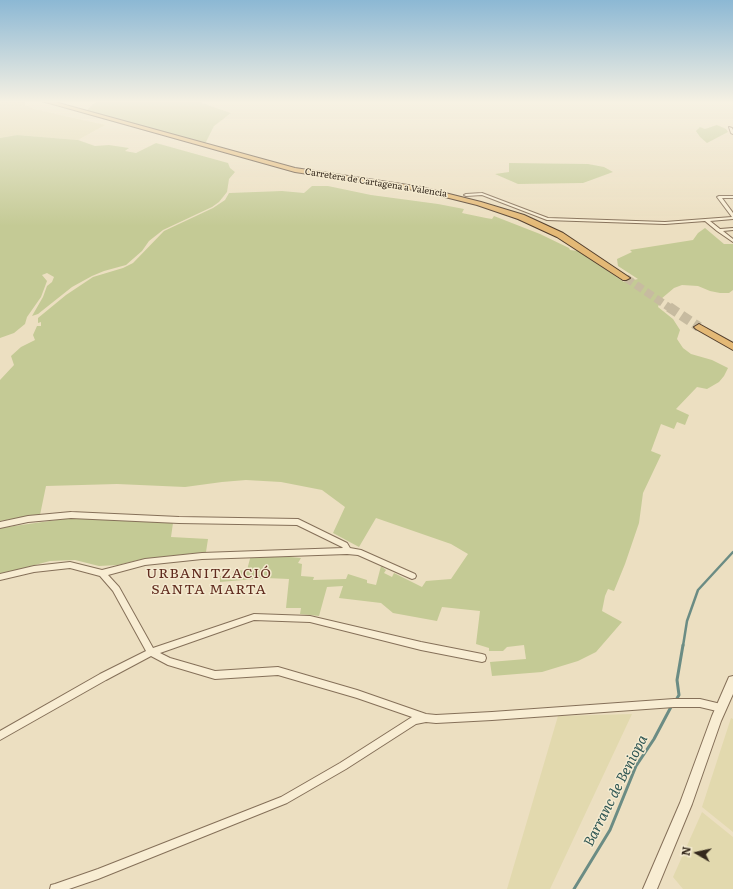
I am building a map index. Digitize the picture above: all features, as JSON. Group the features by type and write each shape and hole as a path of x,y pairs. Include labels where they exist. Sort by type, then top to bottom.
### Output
{"highway":[{"name":"Carretera de Cartagena a Valencia","path":"194,142 287,168 322,175 435,192 479,202 521,217 555,233 626,278"},
{"path":"699,327 733,347"}],"street":[{"path":"466,195 482,194 547,219 665,223 733,217 720,197 733,197"},
{"path":"706,220 733,241"},
{"path":"718,230 733,229"},
{"path":"0,525 28,519 71,515 179,520 298,522 345,545 347,551"},
{"path":"0,578 34,569 70,565 102,573 146,562 202,556 347,551 359,552 412,576"},
{"path":"102,573 116,589 151,652 168,661 215,675 278,671 357,694 426,718 436,719 674,703 700,703 721,708"},
{"path":"0,736 103,677 151,652 254,617 310,619 421,646 482,658"},
{"path":"650,889 686,804 721,708 733,681"},
{"path":"55,889 112,869 284,800 343,766 415,720 426,718"}],"shaded area":[{"path":"632,714 550,889 507,889 558,716"},
{"path":"731,718 733,719 733,832 702,807"},
{"path":"702,812 733,837 733,889 683,889 673,877"}],"green space":[{"path":"0,142 85,142 95,146 109,145 129,148 125,151 136,153 156,143 228,163 230,168 235,172 229,179 227,192 219,202 212,207 163,230 149,241 142,251 126,265 92,276 72,287 38,314 32,316 43,297 47,286 52,282 54,277 47,273 42,275 47,281 41,297 27,317 25,324 14,333 0,338"},
{"path":"509,163 588,164 604,167 613,172 583,183 518,184 495,174 509,172"},
{"path":"312,186 328,186 371,195 438,204 464,209 462,213 492,219 494,216 540,234 569,248 570,250 578,251 624,282 638,279 618,266 617,259 632,252 630,250 693,240 698,233 705,228 724,244 733,244 733,290 729,293 720,293 698,286 682,285 674,288 661,299 658,307 673,319 680,330 677,339 683,348 691,354 712,360 728,368 719,382 707,389 697,387 676,409 689,415 685,425 677,422 674,429 661,424 651,451 661,455 643,493 639,523 625,564 614,591 608,589 602,611 622,622 596,652 578,661 542,672 492,676 490,662 526,659 524,645 507,647 503,651 489,651 489,648 476,644 480,611 442,607 437,621 393,613 381,603 339,598 343,586 327,587 319,616 300,614 301,608 286,608 289,579 266,578 220,582 220,576 233,576 233,571 247,570 251,555 269,555 301,558 298,563 302,564 301,576 314,577 313,580 346,579 348,574 367,580 367,583 376,585 381,566 386,570 384,573 392,577 394,573 422,587 426,581 451,579 468,554 451,544 376,518 359,547 333,533 345,507 322,490 281,482 246,480 185,487 117,484 46,486 40,515 0,521 0,380 14,365 11,356 21,347 35,340 33,335 37,326 41,326 41,322 38,323 38,318 66,295 93,277 123,268 133,263 164,231 213,208 225,200 229,193 282,191 304,193"},
{"path":"71,518 173,523 171,537 208,539 206,552 142,559 118,565 99,566 75,560 50,561 16,570 0,577 0,528"}],"waterway":[{"name":"Barranc de Beniopa","path":"683,646 687,621 698,590 733,552"},
{"name":"Barranc de Beniopa","path":"676,700 679,695 677,680 683,645"},
{"name":"Barranc de Beniopa","path":"574,889 610,830 636,766 654,739 672,705"}],"tunnel":[{"path":"626,278 670,308"},
{"path":"669,307 699,327"}],"district":[{"name":"URBANITZACIÓ SANTA MARTA","path":"209,582"}]}
